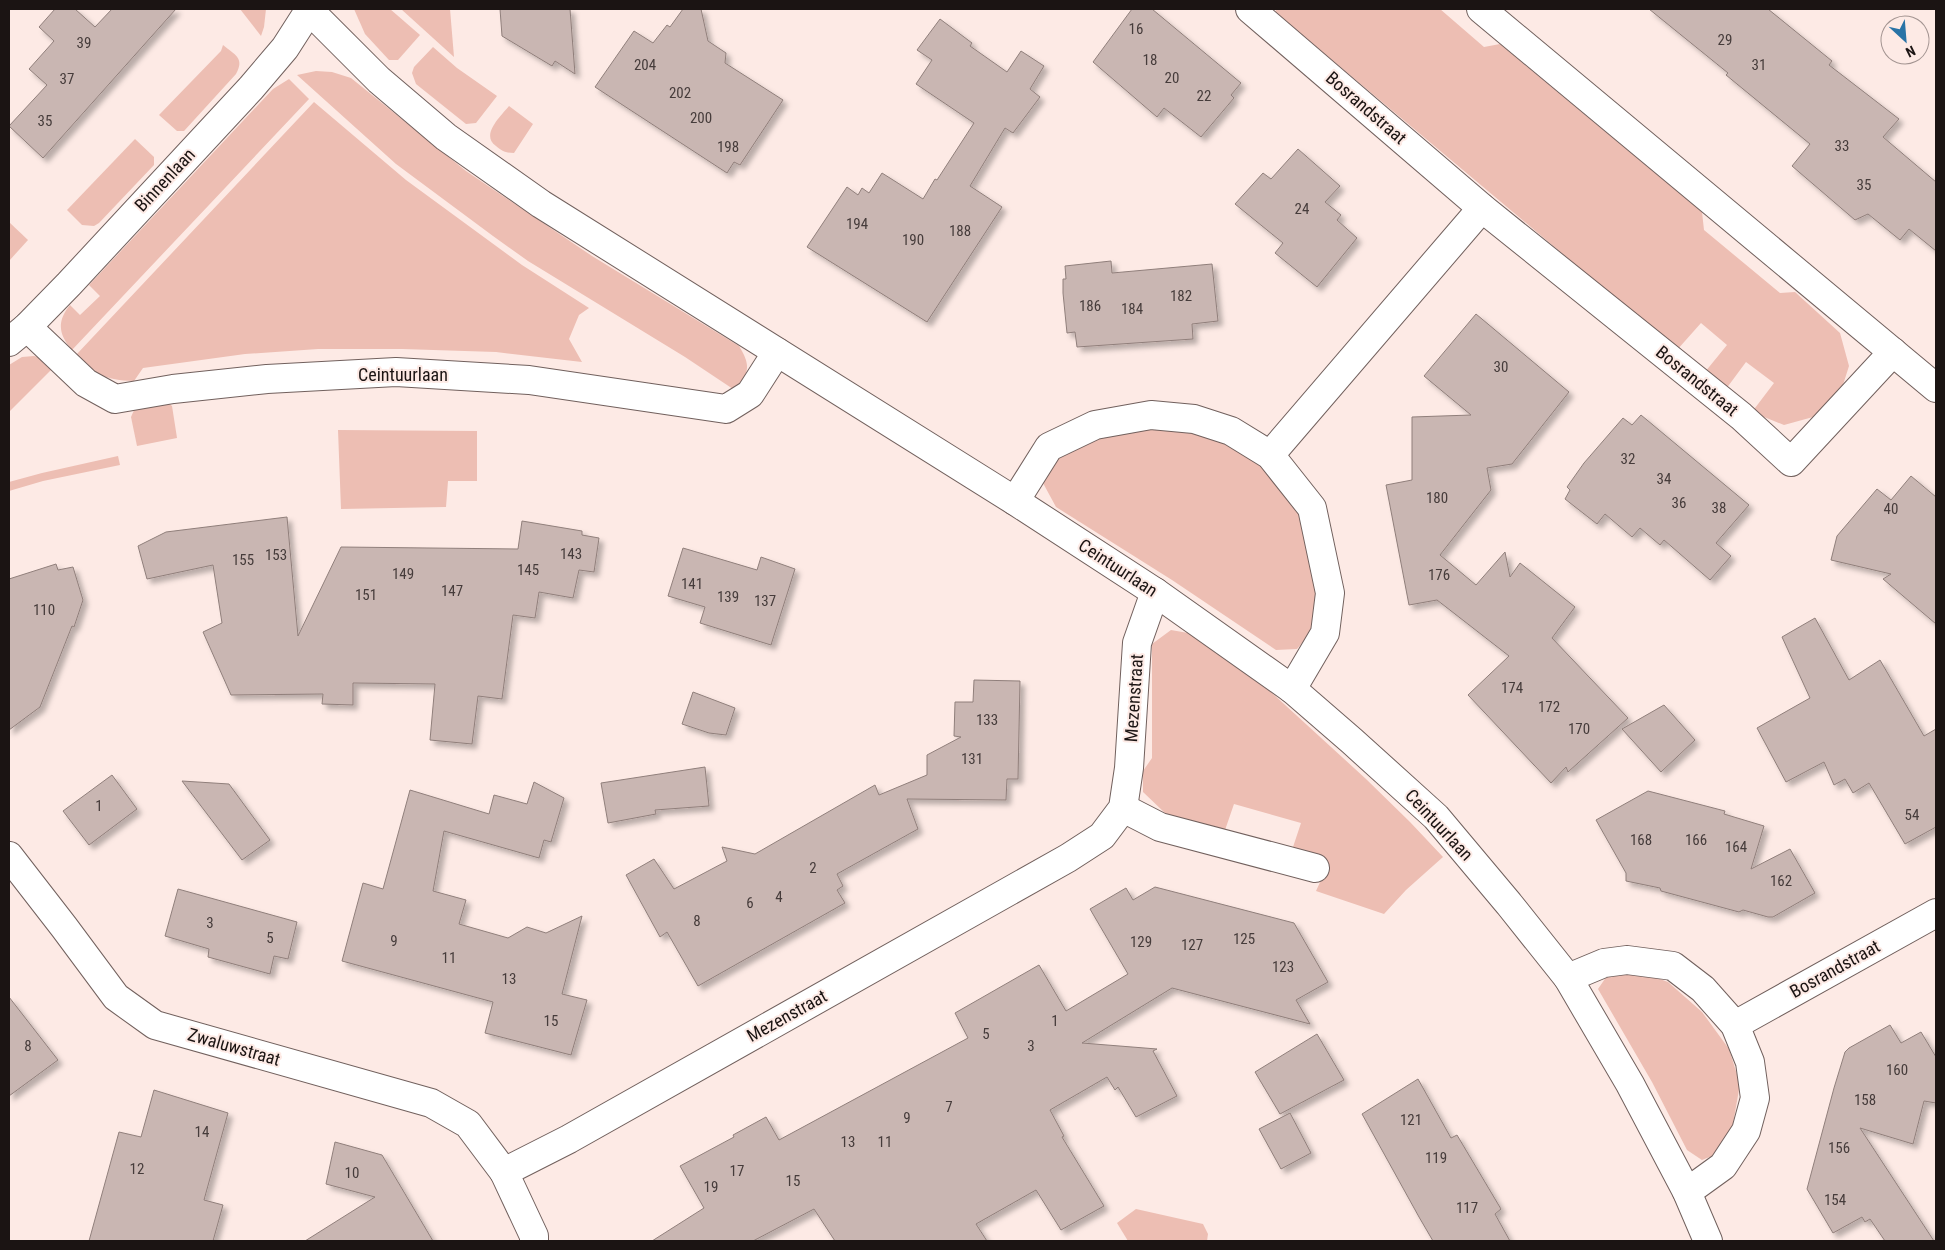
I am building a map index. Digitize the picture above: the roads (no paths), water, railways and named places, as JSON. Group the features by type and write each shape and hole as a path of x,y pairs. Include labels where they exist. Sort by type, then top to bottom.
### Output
{"street":[{"name":"Binnenlaan","path":"18,335 251,88 285,48 309,9"},
{"name":"Ceintuurlaan","path":"309,9 379,80 446,137 541,204 1015,501 1155,592 1292,689 1436,817 1568,978 1630,1084 1686,1192 1708,1241"},
{"name":"Bosrandstraat","path":"1250,9 1482,208 1741,416 1792,462 1893,352"},
{"path":"1481,9 1936,388"},
{"path":"1270,455 1482,208"},
{"name":"Ceintuurlaan","path":"18,335 86,383 115,399 173,388 248,381 396,372 529,380 726,409 750,394 777,352"},
{"path":"1015,501 1049,447 1095,425 1104,423 1151,415 1194,419 1231,431 1270,455 1312,508 1330,593 1325,633 1292,689"},
{"name":"Mezenstraat","path":"504,1172 568,1139 1068,858 1102,836 1123,808 1129,768 1137,643 1155,592"},
{"path":"1123,808 1160,827 1314,868"},
{"name":"Zwaluwstraat","path":"9,856 116,997 155,1024 431,1103 468,1124 504,1172"},
{"name":"Bosrandstraat","path":"1735,1025 1936,913"},
{"path":"1568,978 1604,963 1627,960 1673,966 1703,989 1735,1025 1750,1062 1755,1098 1746,1130 1723,1166 1686,1192"},
{"path":"504,1172 534,1236 534,1241"}]}
